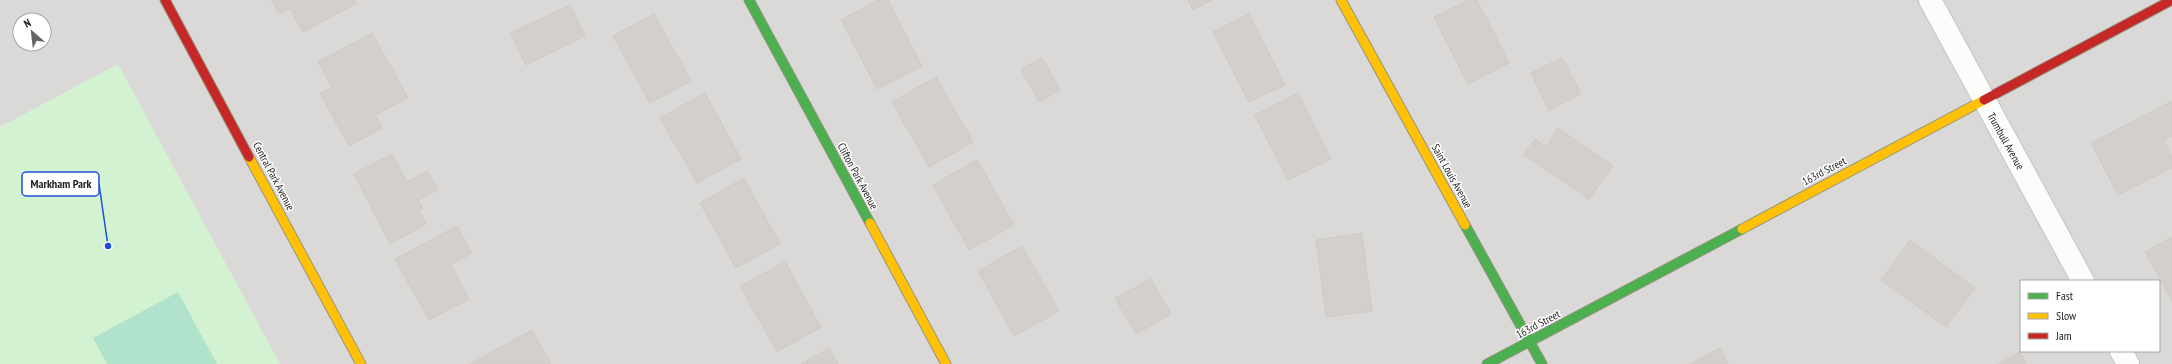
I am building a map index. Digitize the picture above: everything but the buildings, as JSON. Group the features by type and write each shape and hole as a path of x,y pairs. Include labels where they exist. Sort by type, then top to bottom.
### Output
{"street":[{"name":"Central Park Avenue","path":"165,0 362,364"},
{"name":"Clifton Park Avenue","path":"749,0 946,364"},
{"name":"Saint Louis Avenue","path":"1341,0 1542,364"},
{"name":"Trumbull Avenue","path":"1930,0 2082,280"},
{"name":"163rd Street","path":"1487,364 2172,0"},
{"path":"2122,352 2128,364"}],"shaded area":[{"path":"0,0 2172,0 2172,364 0,364"}],"green space":[{"path":"118,64 280,364 0,364 0,127"},
{"path":"178,292 217,364 107,364 93,338"}],"traffic: fast":[{"path":"749,0 870,223"},
{"path":"1465,225 1542,364"},
{"path":"1487,364 1742,229"}],"traffic: slow":[{"path":"1341,0 1465,225"},
{"path":"1742,229 1984,100"},
{"path":"249,157 361,364"},
{"path":"870,223 946,364"}],"traffic: jam":[{"path":"165,0 249,157"},
{"path":"1984,100 2172,0"}],"place":[{"name":"Markham Park","path":"108,246"}]}
